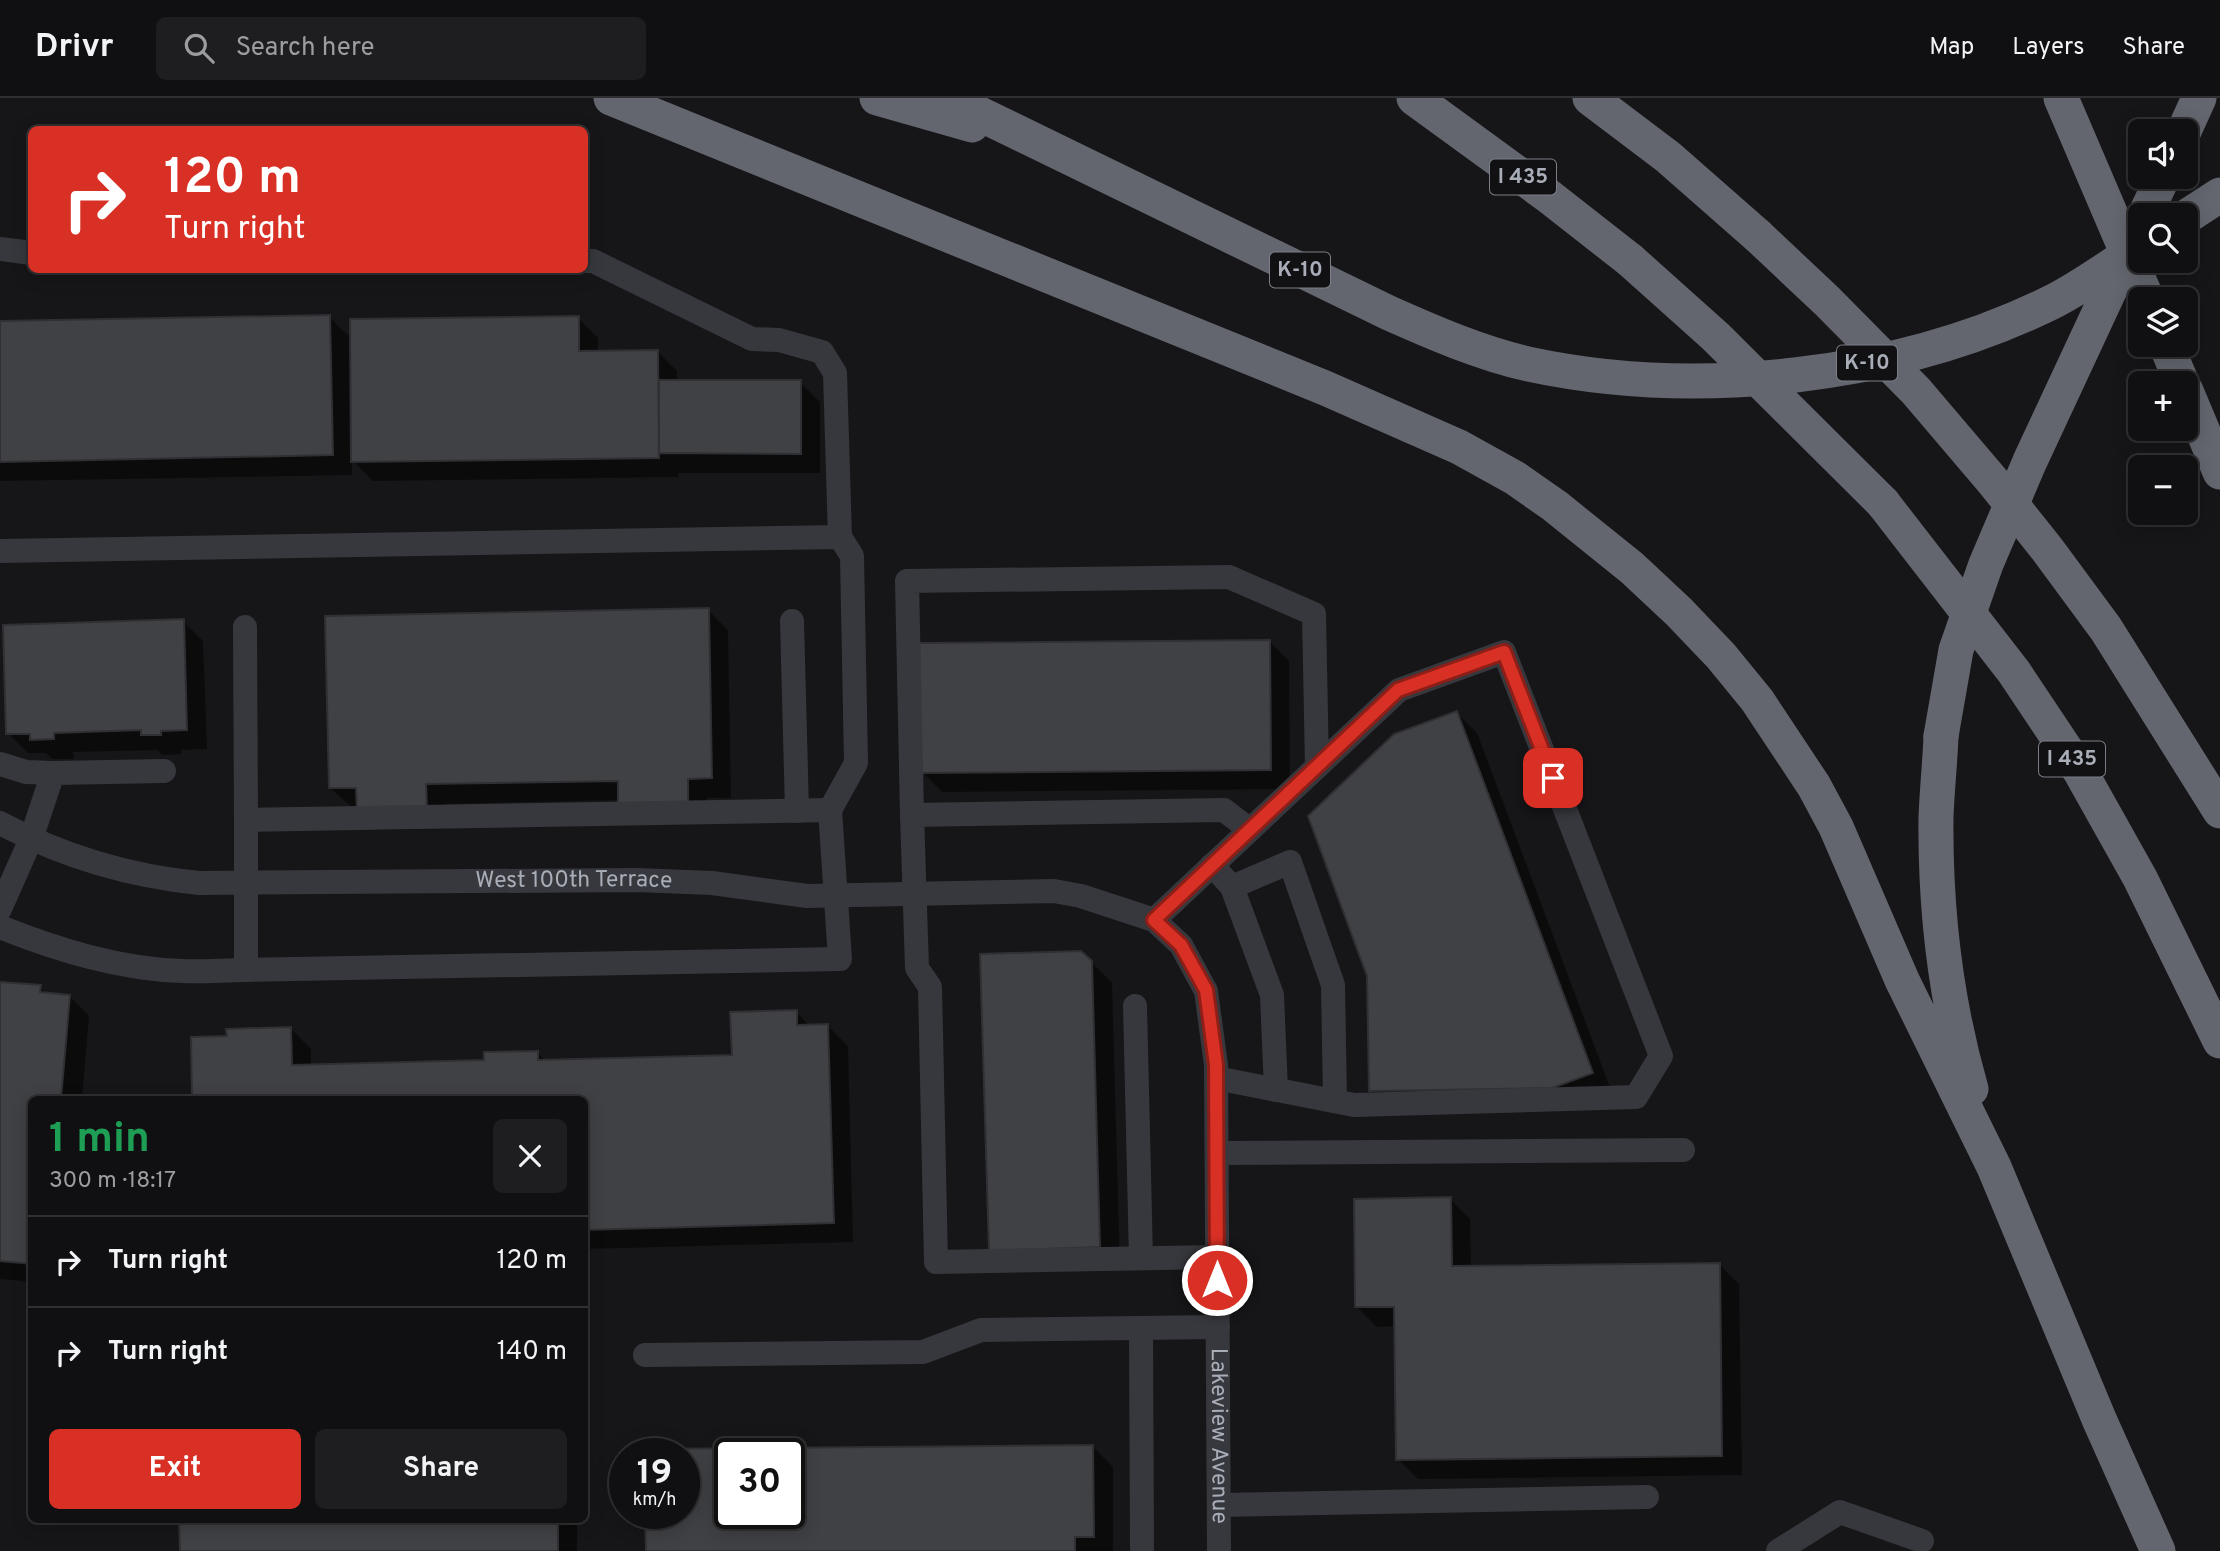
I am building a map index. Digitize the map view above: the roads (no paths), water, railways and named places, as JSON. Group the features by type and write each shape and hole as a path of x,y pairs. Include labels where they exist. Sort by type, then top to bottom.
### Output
{"highway":[{"path":"611,98 1394,416 1515,478 1587,530 1670,603 1721,656 1785,739 1836,827 1902,981 1994,1167 2099,1419 2158,1551"},
{"path":"877,98 1039,144"},
{"path":"947,98 1039,144"},
{"name":"I 435","path":"1414,98 1548,195 1630,260 1716,337 1883,503 2014,672 2080,771 2140,878 2220,1041"},
{"path":"1590,98 1668,157 1758,236 1827,300 1916,391 1996,485 2106,629 2220,811"},
{"path":"2061,98 2142,287"},
{"path":"2189,119 2199,98"},
{"name":"K-10","path":"1039,144 1448,339 1526,363 1570,372 1629,378 1652,380 1794,376 1840,369 1937,345 1997,326 2053,301 2128,254"},
{"path":"2198,210 2220,194"},
{"path":"1994,1167 1970,1085 1951,1005 1937,881 1941,736 1956,650 1986,564 2030,461 2128,251"},
{"path":"2198,420 2220,472"}],"street":[{"path":"0,249 28,252"},
{"path":"0,927 47,946 138,967 182,971 840,959 830,810 856,763 852,556 840,537 835,373 822,352 779,340 752,339 593,261 588,261"},
{"path":"0,551 840,537"},
{"path":"1217,1257 936,1262 930,987 917,968 907,581 1229,577 1314,614 1317,767"},
{"path":"792,621 797,811"},
{"path":"245,627 246,970"},
{"path":"1154,920 1398,690 1504,652 1661,1056 1636,1097 1354,1105 1216,1078"},
{"path":"0,764 26,772 164,771"},
{"path":"0,909 31,839 53,773"},
{"path":"246,820 830,810"},
{"path":"912,815 1224,810 1250,830"},
{"name":"West 100th Terrace","path":"0,823 72,856 144,875 199,883 649,880 712,883 788,894 837,896 1054,891 1082,896 1154,920"},
{"path":"1231,887 1290,862 1333,985 1335,1101"},
{"path":"1212,865 1231,887 1272,995 1276,1090"},
{"name":"Lakeview Avenue","path":"1154,920 1181,945 1206,990 1216,1078 1219,1551"},
{"path":"1135,1006 1141,1258"},
{"path":"1217,1153 1683,1150"},
{"path":"645,1355 923,1352 981,1330 1218,1327"},
{"path":"1141,1328 1142,1551"},
{"path":"1219,1505 1647,1497"},
{"path":"1778,1551 1840,1512 1922,1541"}]}
